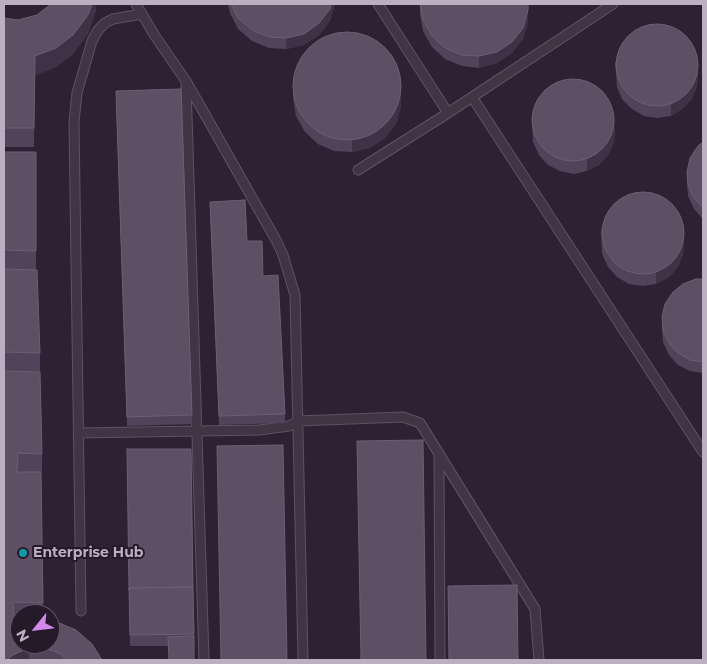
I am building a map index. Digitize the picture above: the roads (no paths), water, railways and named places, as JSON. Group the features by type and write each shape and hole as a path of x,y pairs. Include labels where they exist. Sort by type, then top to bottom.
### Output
{"lane":[{"path":"136,4 186,81 283,255 295,295 303,660"},
{"path":"378,4 448,113"},
{"path":"358,170 613,4"},
{"path":"81,611 74,122 77,93 92,41 98,30 105,23 113,19 142,14"},
{"path":"186,81 204,660"},
{"path":"472,97 703,452"},
{"path":"79,433 271,430 289,426 298,421 403,417 420,423 535,609 539,660"},
{"path":"439,451 440,660"}],"place":[{"name":"Enterprise Hub","path":"23,553"}]}
